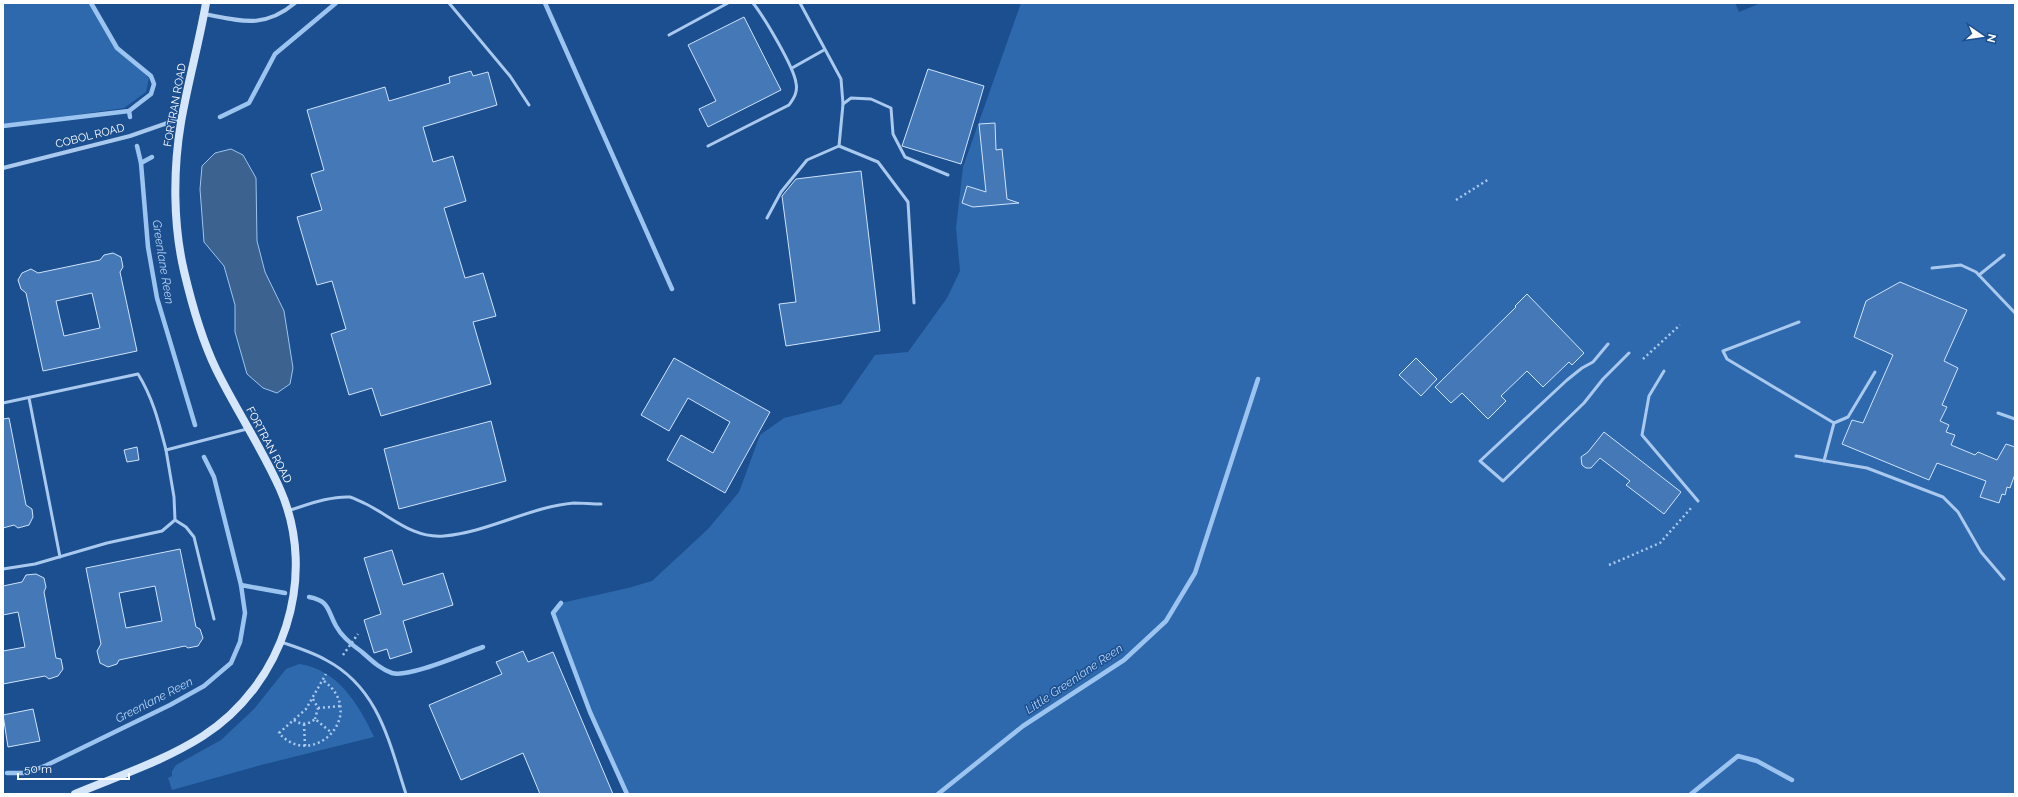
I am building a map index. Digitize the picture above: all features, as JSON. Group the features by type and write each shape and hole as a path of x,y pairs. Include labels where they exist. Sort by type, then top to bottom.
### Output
{"street":[{"name":"FORTRAN ROAD","path":"75,794 183,748 223,722 242,704 258,685 271,664 281,642 292,605 296,580 295,553 288,511 272,472 215,367 203,336 184,270 177,215 176,181 181,122 206,3"},
{"path":"204,14 256,22 277,16 295,3"},
{"name":"COBOL ROAD","path":"3,168 130,136 173,121 181,122"}],"lane":[{"path":"449,3 510,76 529,105"},
{"path":"669,35 728,3"},
{"path":"708,146 789,105 796,96 796,83 792,68 753,3"},
{"path":"800,3 841,79 843,104 839,146"},
{"path":"792,68 824,50"},
{"path":"843,104 851,98 871,99 892,108 893,134 905,157 948,175"},
{"path":"767,218 780,192 808,160 839,146 878,162 908,202 914,303"},
{"path":"1979,275 2004,255"},
{"path":"1932,268 1961,266 1979,275 2015,313"},
{"path":"1799,322 1723,351 1727,358 1834,423"},
{"path":"1608,344 1593,362 1567,380 1480,461 1503,481 1584,403 1603,379 1629,353"},
{"path":"1664,371 1648,396 1642,435 1698,501"},
{"path":"1834,423 1848,417 1874,372"},
{"path":"3,403 138,374 149,391 159,420 174,497 175,520 162,532 107,543 36,564 3,569"},
{"path":"29,398 60,557"},
{"path":"1998,413 2015,419"},
{"path":"1824,461 1834,423"},
{"path":"166,450 248,428"},
{"path":"1796,456 1867,468 1944,497 1958,512 1981,552 2004,579"},
{"path":"288,511 332,498 351,497 372,507 400,525 421,533 443,536 488,527 542,510 574,503 601,504"},
{"path":"175,520 186,527 194,537 214,619"},
{"path":"281,642 327,660 354,679 368,696 383,723 406,794"}],"path":[{"path":"1456,200 1489,178"},
{"path":"1643,359 1680,325"},
{"path":"1609,566 1660,543 1698,501"},
{"path":"343,655 358,634"},
{"path":"324,681 337,693 341,706 340,716 332,733 322,742 305,746 289,742 279,733 306,709 324,681 326,674"},
{"path":"294,720 304,724 311,722 314,719 318,708 313,699"},
{"path":"318,708 341,706"},
{"path":"314,719 332,733"},
{"path":"304,724 305,746"}],"shaded area":[{"path":"3,3 91,3 117,48 149,78 146,92 124,108 3,125"},
{"path":"1021,3 1735,3 1739,12 1761,3 2015,3 2015,794 627,794 590,712 553,613 561,603 652,581 708,529 739,492 760,435 784,418 841,404 875,355 908,352 947,298 960,271 956,228 963,167"},
{"path":"231,149 243,155 256,178 257,241 265,272 284,311 293,368 290,384 277,393 263,388 247,374 235,332 235,305 224,266 204,242 200,189 202,166 215,153"},
{"path":"299,664 313,667 325,673 345,690 361,712 374,737 261,765 172,790 168,778 172,776 172,771 176,765 221,740 254,709 286,669"}],"building":[{"path":"744,17 781,90 708,127 699,109 716,101 688,45"},
{"path":"928,69 984,86 961,164 902,146"},
{"path":"471,71 473,76 488,72 497,105 423,127 433,162 453,156 466,201 444,208 465,278 483,273 496,316 473,322 491,384 381,416 372,388 349,395 331,334 346,329 332,281 317,285 297,217 322,210 311,174 324,170 307,110 385,87 389,101 450,83 449,77"},
{"path":"995,123 996,150 1002,149 1007,199 1019,203 973,207 962,203 967,186 986,192 979,124"},
{"path":"861,171 880,331 786,346 779,304 796,302 782,196 796,179"},
{"path":"113,253 121,257 123,267 120,272 137,351 43,371 26,293 21,289 18,280 22,273 31,269 38,273 100,260 104,255","holes":["92,293 100,328 64,336 56,301"]},
{"path":"1900,282 1967,310 1944,361 1958,368 1942,405 1947,407 1940,421 1949,425 1946,432 1955,435 1951,445 1975,455 1978,452 1997,460 2006,444 2015,447 2015,474 2010,488 2007,487 2005,495 2002,494 1999,503 1980,497 1986,481 1937,463 1929,480 1842,444 1852,420 1863,423 1893,355 1854,337 1866,301"},
{"path":"1527,294 1584,353 1572,365 1569,362 1543,387 1527,371 1501,396 1506,401 1488,419 1462,393 1451,403 1435,387 1516,307 1515,306"},
{"path":"674,358 770,412 725,493 667,460 681,435 713,453 730,422 688,398 669,431 641,415"},
{"path":"1416,358 1437,379 1421,396 1399,375"},
{"path":"9,418 26,505 32,509 33,517 29,525 18,528 14,525 3,528 3,419"},
{"path":"491,421 506,481 399,509 384,449"},
{"path":"1604,432 1681,492 1664,514 1626,485 1630,481 1600,458 1591,468 1586,468 1582,465 1581,457 1588,452"},
{"path":"137,447 139,460 127,462 124,450"},
{"path":"180,549 196,627 200,629 203,638 198,646 188,648 185,646 119,660 117,664 108,667 100,663 97,651 101,644 86,568","holes":["155,586 162,621 126,628 119,593"]},
{"path":"392,550 403,585 443,573 453,605 403,621 412,652 390,659 387,649 374,653 364,620 381,614 364,558"},
{"path":"36,574 44,578 46,587 44,592 56,658 61,659 63,669 58,676 49,679 45,676 3,684 3,651 25,647 18,612 3,615 3,586 22,582 26,575"},
{"path":"523,651 528,662 553,652 613,794 540,794 523,753 461,780 429,705 502,674 496,662"},
{"path":"33,709 40,741 8,747 3,715"}],"waterway":[{"name":"Greenlane Reen","path":"3,126 129,111 151,94 154,84 151,76 117,48 91,3"},
{"path":"220,117 249,103 275,54 336,3"},
{"path":"545,3 672,289"},
{"name":"Greenlane Reen","path":"129,111 130,117"},
{"name":"Greenlane Reen","path":"137,146 141,163 148,247 157,298 195,425"},
{"path":"141,163 152,157"},
{"name":"Little Greenlane Reen","path":"938,794 1023,726 1124,660 1166,621 1195,573 1258,379"},
{"name":"Greenlane Reen","path":"204,457 214,477 241,585"},
{"name":"Greenlane Reen","path":"7,773 27,773 47,765 170,705 204,686 231,663 240,642 245,613 241,585 285,593"},
{"name":"Greenlane Reen","path":"309,597 321,601 327,607 338,630 355,647 376,664 392,673 400,674 424,669 483,647"},
{"path":"561,603 553,613 590,712 627,794"},
{"path":"1691,794 1738,756 1757,761 1792,780"}]}
